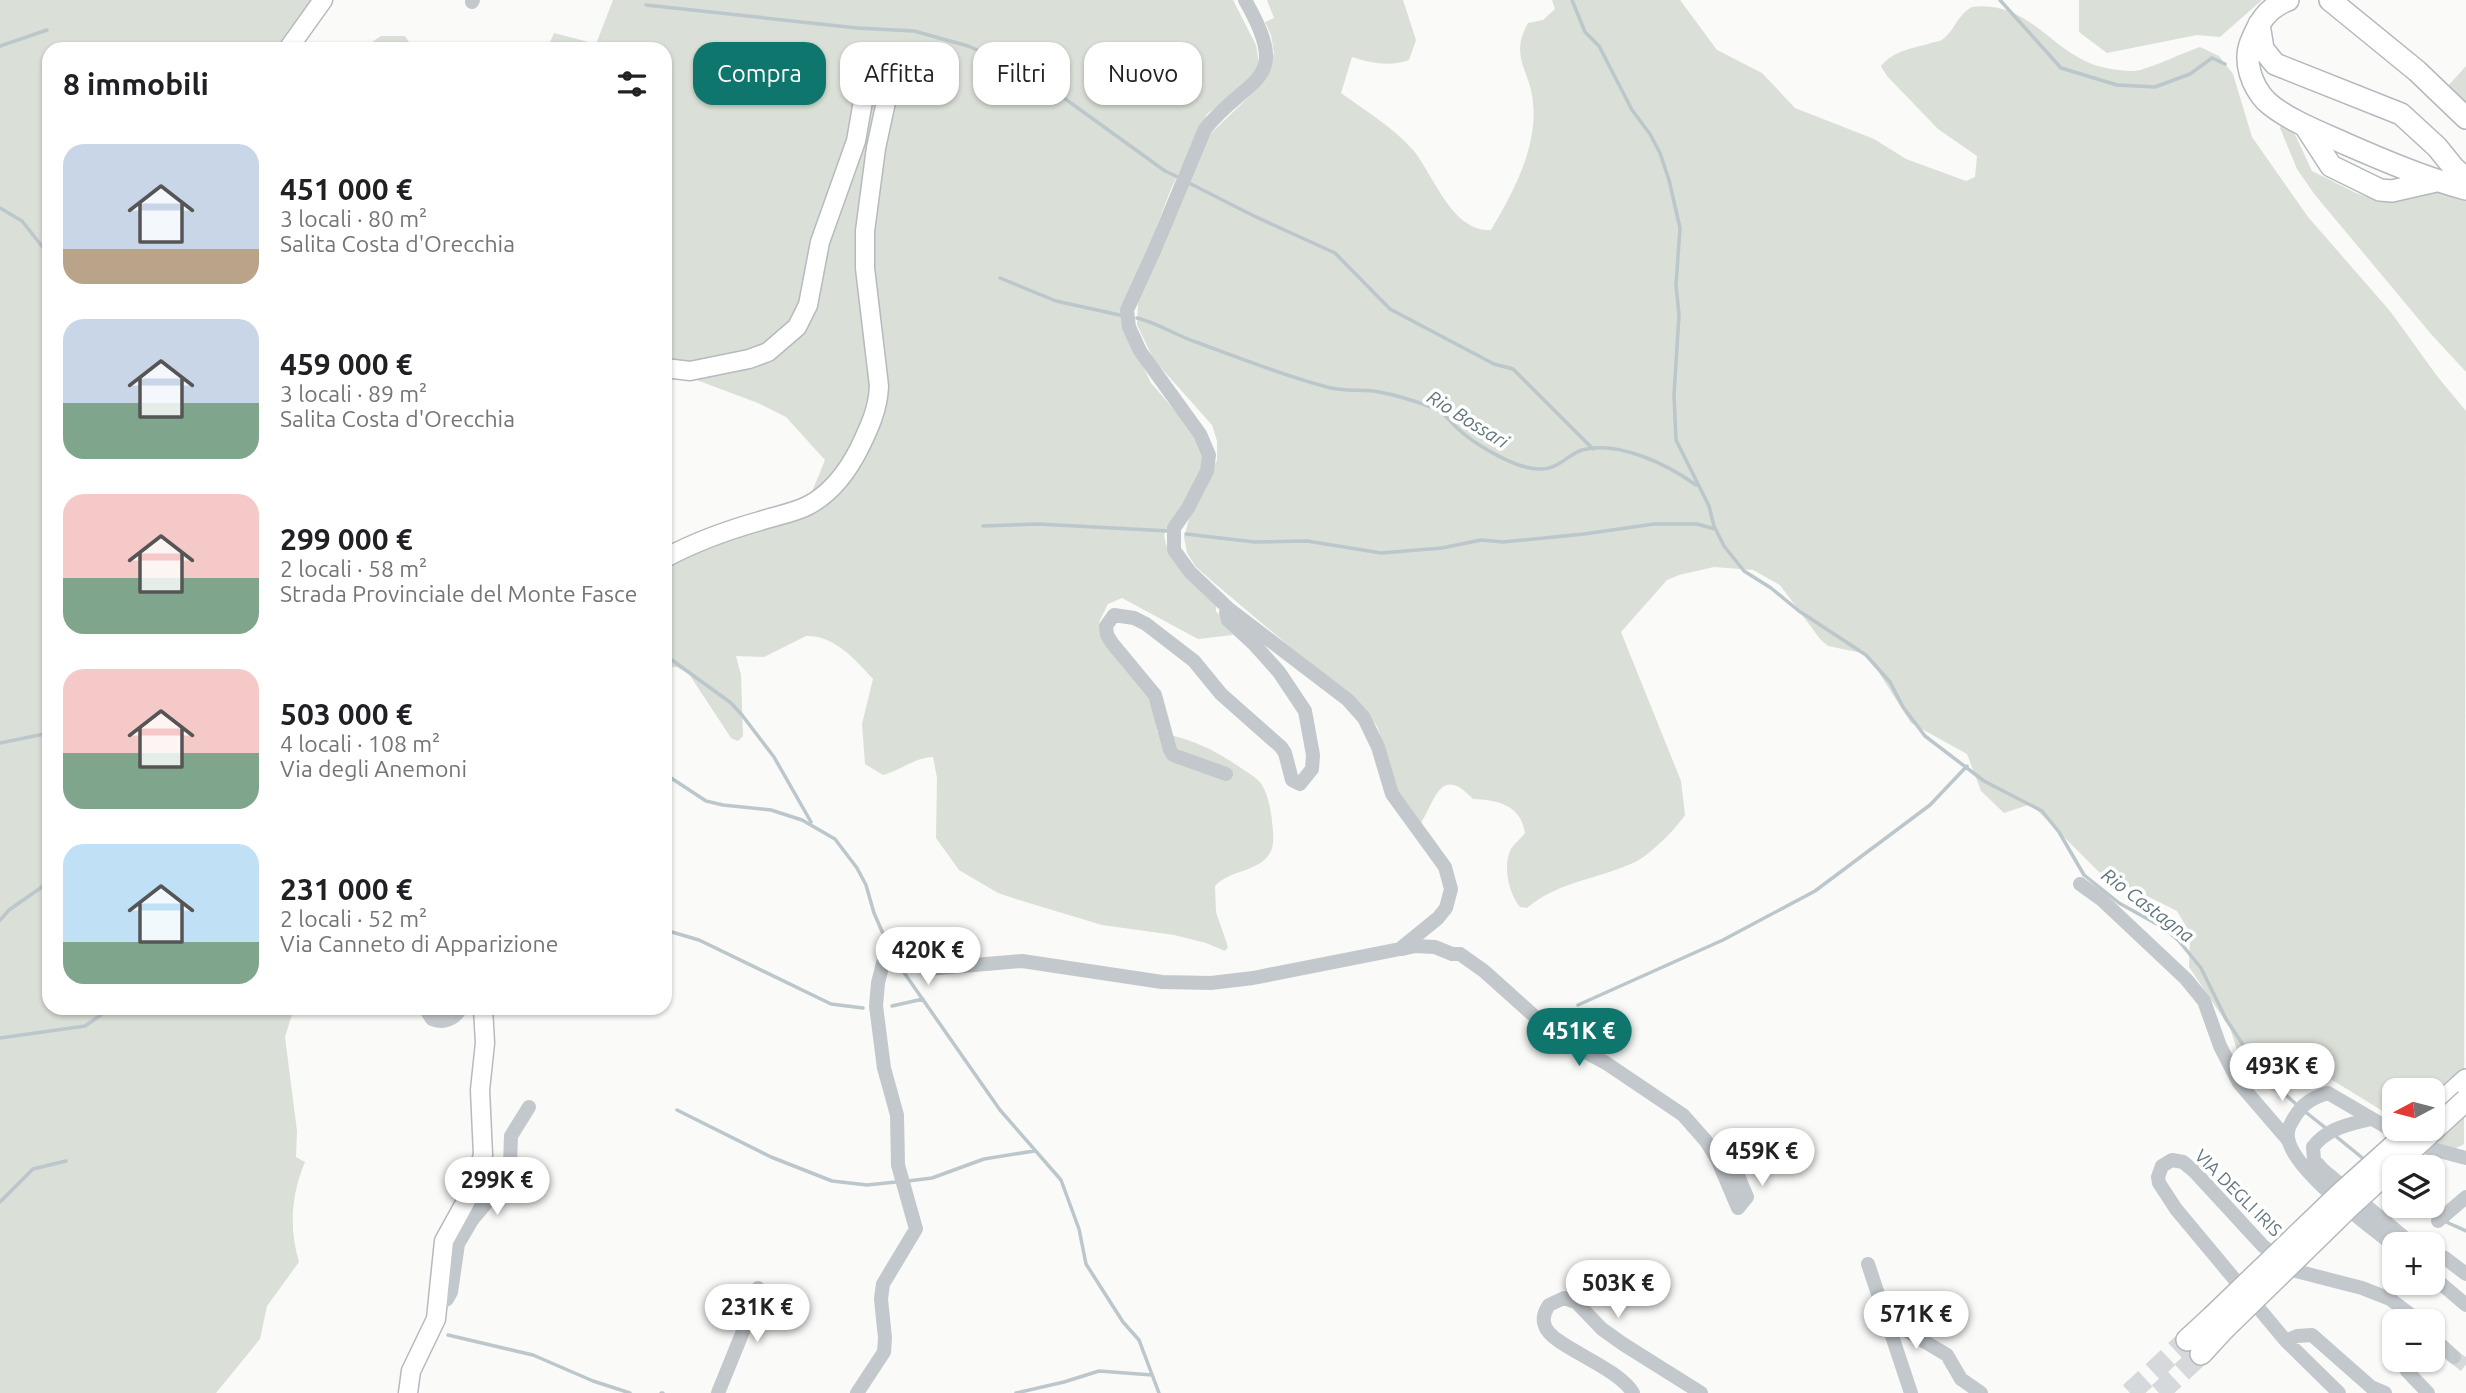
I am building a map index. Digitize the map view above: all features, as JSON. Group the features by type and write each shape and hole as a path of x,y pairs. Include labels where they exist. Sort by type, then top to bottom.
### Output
{"highway":[{"path":"2288,0 2266,13 2248,51 2250,77 2267,101 2305,126 2436,181 2466,189"},
{"path":"2330,0 2417,71 2466,118"},
{"path":"2259,24 2263,49 2275,64 2401,114 2466,178"},
{"path":"2305,126 2331,166 2380,190 2392,191 2436,181"},
{"path":"2445,1099 2466,1080"},
{"path":"2218,1323 2466,1100"},
{"path":"2194,1347 2340,1194 2399,1141"}],"main road":[{"path":"293,42 323,0"},
{"path":"672,369 690,371 749,359 768,352 797,327 808,305 820,242 856,141 864,77 868,71 874,69 885,72 889,88 876,148 866,231 865,268 879,386 878,403 871,424 840,479 807,507 741,527 672,554"},
{"path":"408,1393 411,1371 436,1319 444,1241 471,1192 483,1155 481,1090 485,1043 483,1015"}],"street":[{"path":"1245,0 1266,47 1263,73 1205,129 1127,310 1129,327 1140,351 1200,434 1209,454 1207,471 1174,528 1174,550 1190,572 1229,609 1348,700 1364,718 1378,747 1392,794 1445,867 1451,889 1446,908 1429,926 1400,949"},
{"path":"1226,774 1173,755 1155,695 1112,643 1106,626 1114,615 1134,618 1146,624 1194,661 1221,694 1276,741 1285,753 1292,780 1300,784 1312,769 1306,712 1266,657 1227,620 1229,609"},
{"path":"2080,884 2101,899 2186,979 2204,1001 2220,1046 2239,1083 2326,1190 2382,1236"},
{"path":"857,1393 884,1352 881,1298 883,1284 916,1229 898,1165 897,1115 882,1055 876,1006 883,963 889,958 899,958 928,969 1022,961 1162,982 1211,983 1264,976 1415,946 1435,947 1452,954 1460,954 1569,1042 1606,1063 1683,1115 1706,1141 1718,1161 1738,1208 1747,1197 1731,1159"},
{"path":"429,1015 432,1019 441,1021 455,1015"},
{"path":"2288,1140 2288,1128 2300,1108 2312,1098 2328,1093 2417,1145 2464,1154"},
{"path":"439,1304 447,1299 451,1292 458,1244 472,1220 503,1183 510,1165 511,1136 529,1107"},
{"path":"2370,1119 2330,1130 2320,1137 2313,1146 2314,1160 2398,1232"},
{"name":"VIA DEGLI IRIS","path":"2339,1393 2286,1341 2176,1209 2158,1177 2162,1166 2178,1160 2194,1171 2263,1246 2296,1271 2362,1288 2390,1299 2403,1309"},
{"path":"2438,1221 2466,1197"},
{"path":"2445,1258 2466,1274"},
{"path":"1868,1264 1911,1393"},
{"path":"2445,1287 2466,1305"},
{"path":"718,1393 746,1324 755,1310 758,1288"},
{"path":"1633,1393 1606,1367 1548,1332 1544,1321 1546,1309 1558,1299 1570,1298 1602,1329 1701,1393"},
{"path":"1887,1319 1947,1355 1961,1379 1981,1393"},
{"path":"2286,1341 2297,1336 2312,1335 2371,1387 2385,1393"},
{"path":"2445,1349 2454,1357"},
{"path":"2408,1372 2428,1393"}],"shaded area":[{"path":"0,0 311,0 284,42 42,42 42,1015 292,1015 285,1037 297,1131 296,1157 305,1162 293,1212 299,1262 267,1306 260,1339 216,1393 0,1393"},
{"path":"613,0 1233,0 1256,45 1259,63 1249,82 1207,114 1171,189 1139,272 1120,309 1151,383 1191,429 1202,449 1203,469 1164,535 1168,553 1216,601 1216,611 1233,635 1198,639 1122,598 1108,604 1099,622 1105,643 1145,683 1156,716 1157,732 1191,741 1220,755 1255,777 1266,793 1273,834 1270,853 1259,864 1228,877 1215,886 1216,912 1228,947 1225,951 1174,935 1102,925 1019,900 998,893 959,870 936,838 937,778 933,757 883,775 865,764 862,724 873,679 835,644 806,636 764,657 736,656 741,675 743,736 738,741 731,738 689,674 672,667 672,565 718,544 812,511 809,499 825,460 786,417 758,403 694,379 672,377 672,42 597,42"},
{"path":"1267,0 1403,0 1416,40 1409,60 1380,63 1352,57 1341,93 1398,135 1414,151 1445,201 1465,222 1477,228 1491,230 1522,169 1532,136 1533,102 1520,45 1528,23 1543,20 1555,9 1552,0 1680,0 1717,50 1762,73 1795,108 1874,139 1906,159 1966,181 1975,177 1977,156 1938,129 1887,76 1881,66 1902,51 1942,40 1972,7 1992,7 2009,11 2025,19 2082,59 2106,68 2141,70 2200,47 2219,56 2233,74 2252,137 2308,217 2390,311 2466,411 2464,1144 2451,1149 2430,1141 2445,1141 2445,1078 2382,1078 2382,1111 2324,1075 2294,1079 2277,1093 2254,1081 2241,1062 2230,1028 2189,967 2190,933 2177,911 2099,872 2031,804 2004,813 1981,791 1967,754 1911,723 1867,654 1828,646 1780,585 1753,570 1714,567 1667,580 1621,632 1681,781 1685,815 1669,835 1646,855 1633,863 1551,892 1527,908 1520,907 1516,902 1508,880 1510,851 1525,833 1519,816 1513,810 1499,803 1473,799 1462,789 1446,785 1436,795 1421,823 1398,792 1377,726 1354,696 1308,662 1212,581 1196,567 1187,553 1184,537 1189,519 1217,460 1217,441 1212,425 1154,360 1137,325 1138,300 1208,136 1256,90 1267,75 1274,53 1271,35 1265,22 1274,18"},
{"path":"2079,0 2262,0 2220,37 2197,35 2107,53 2079,32"},
{"path":"554,33 588,42 550,42"},
{"path":"381,36 405,36 409,42 372,42"},
{"path":"2466,66 2466,103 2448,86"},
{"path":"2283,120 2293,130 2312,171 2356,193 2383,202 2440,190 2466,200 2466,372 2315,195 2297,169 2280,128"}],"waterway":[{"name":"Rio Castagna","path":"1572,0 1585,32 1599,46 1632,110 1650,134 1669,180 1680,228 1676,285 1679,315 1674,395 1676,440 1709,506 1714,526 1724,546 1744,571 1866,655 1890,682 1903,707 1925,736 1984,781 2042,811 2059,832 2084,875 2119,903 2164,928 2179,941 2201,968 2226,1019 2255,1063 2269,1080 2297,1105"},
{"path":"2000,0 2061,68 2117,85 2155,87 2190,74 2212,58 2225,64"},
{"path":"646,5 857,28 914,31 968,46 1028,72 1165,171 1182,179"},
{"path":"0,46 47,30"},
{"path":"1189,183 1335,253 1390,309 1494,364 1513,369 1593,449"},
{"path":"0,208 22,221 42,246"},
{"path":"1000,278 1056,301 1124,316"},
{"name":"Rio Bossari","path":"1137,318 1277,372 1333,389 1385,393 1431,407 1483,447 1518,465 1546,469 1582,450 1611,448 1642,456 1696,485"},
{"path":"983,526 1038,524 1169,531"},
{"path":"1186,534 1255,542 1307,541 1381,553 1442,548 1481,540 1503,542 1584,534 1654,524 1697,524 1715,529"},
{"path":"672,660 731,703 742,715 774,757 811,822"},
{"path":"0,743 42,734"},
{"path":"1578,1005 1723,940 1815,891 1930,805 1967,766"},
{"path":"672,779 706,801 771,810 802,820 835,839 866,885 874,913 892,954"},
{"path":"0,920 9,910 42,887"},
{"path":"672,932 699,940 831,1004 863,1008"},
{"path":"898,964 1000,1110 1061,1180 1079,1229 1086,1264 1123,1322 1139,1340 1159,1393"},
{"path":"892,1006 923,999"},
{"path":"0,1038 85,1026 101,1015"},
{"path":"677,1110 771,1157 832,1181 867,1185 896,1182"},
{"name":"Rio Castagna","path":"2303,1110 2327,1129"},
{"name":"Rio Castagna","path":"2333,1134 2365,1160"},
{"path":"908,1181 932,1178 984,1159 1034,1151"},
{"path":"0,1202 33,1169 66,1161"},
{"name":"Rio Castagna","path":"2444,1221 2466,1231"},
{"path":"448,1335 533,1355 593,1381 630,1393"},
{"path":"1016,1393 1099,1371 1152,1375"}],"tunnel":[{"path":"2130,1393 2187,1340"},
{"path":"2159,1393 2201,1354"},
{"path":"2454,1357 2466,1366"}]}
